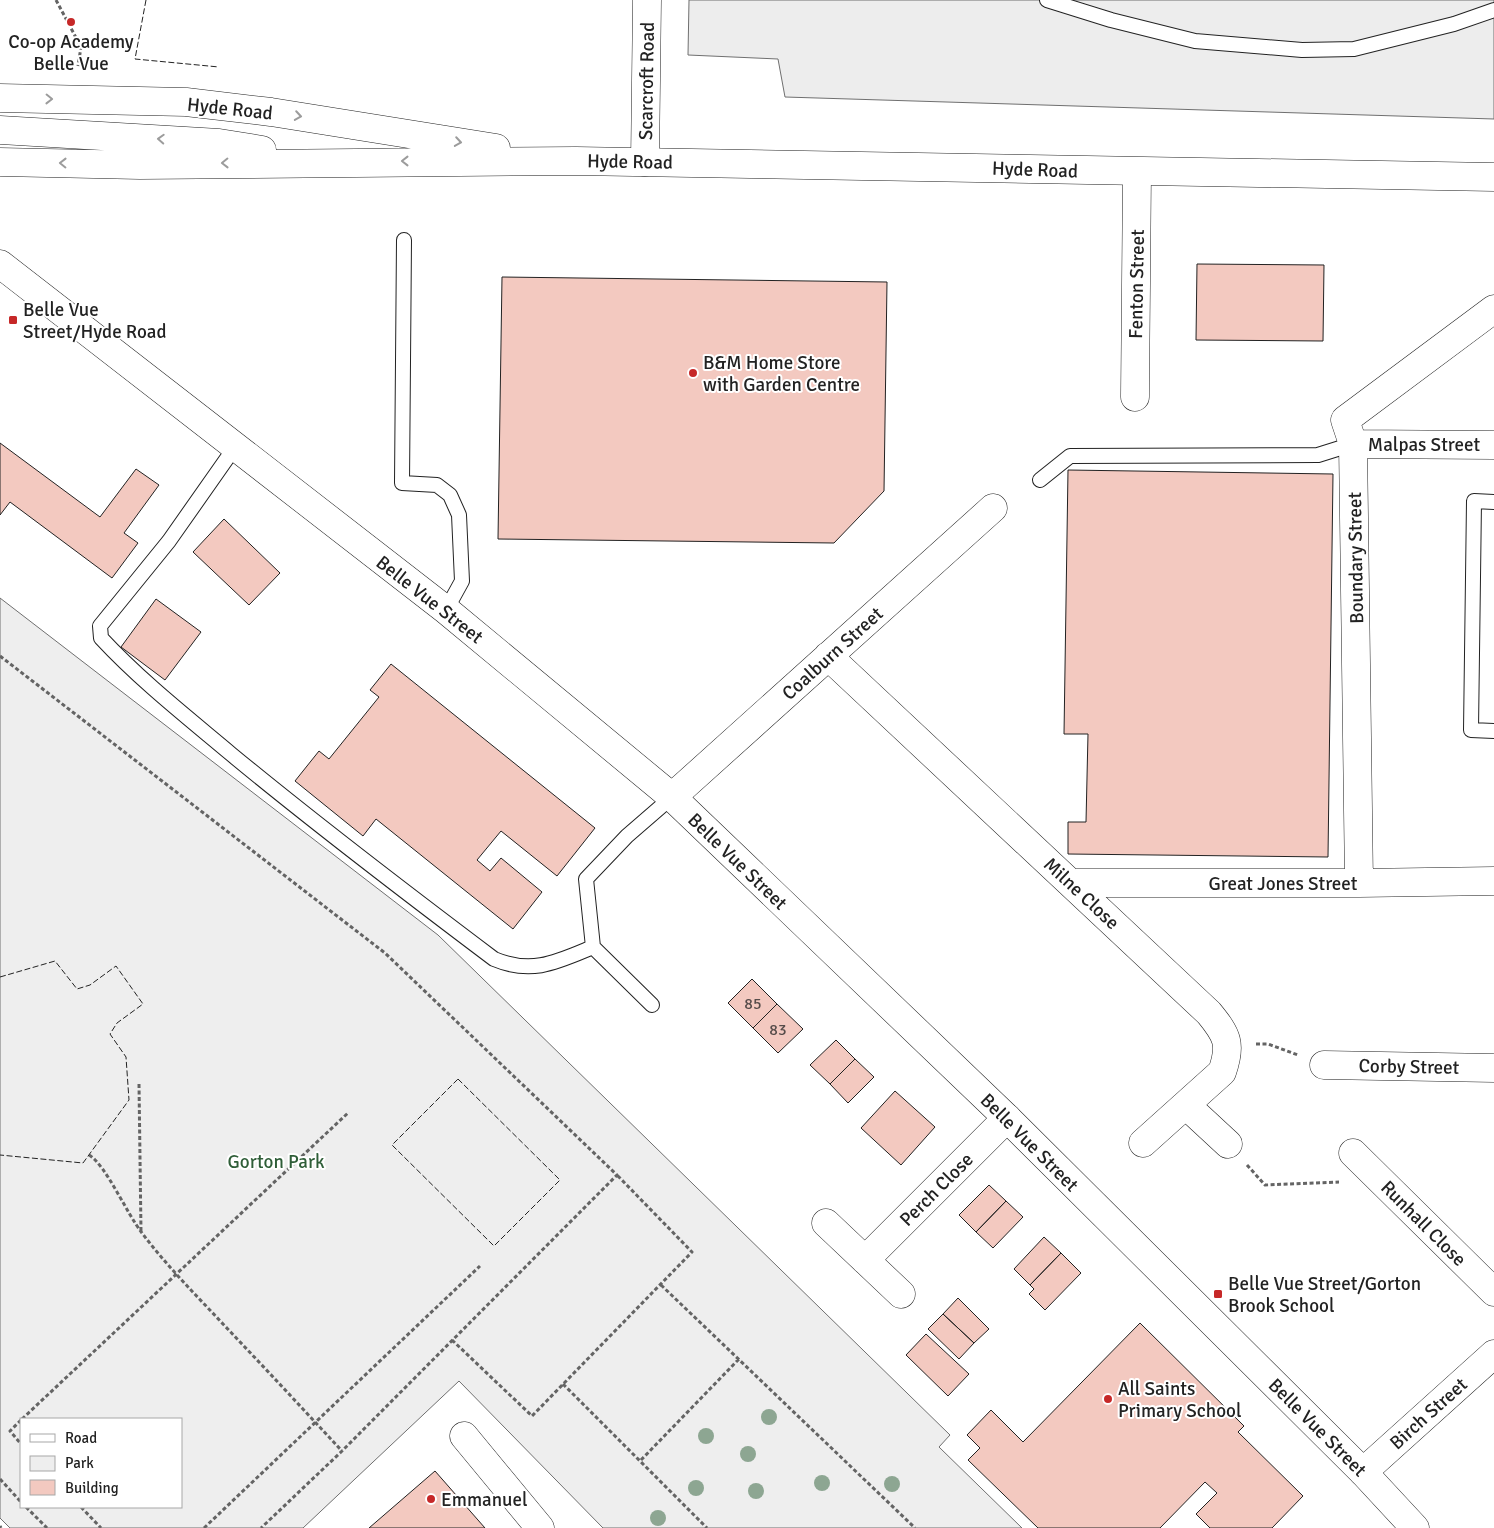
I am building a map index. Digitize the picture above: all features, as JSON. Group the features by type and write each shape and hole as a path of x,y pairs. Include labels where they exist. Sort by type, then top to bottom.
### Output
{"main road":[{"name":"Scarcroft Road","path":"645,162 647,0"},
{"name":"Hyde Road","path":"0,98 186,102 272,112 576,160"},
{"name":"Hyde Road","path":"0,130 219,143 330,162"},
{"name":"Hyde Road","path":"0,162 140,165 576,160 1137,172 1494,177"},
{"name":"Fenton Street","path":"1134,396 1137,172"},
{"name":"Belle Vue Street","path":"0,264 446,610 672,797 1006,1118 1363,1472 1415,1528"},
{"name":"Boundary Street","path":"1359,883 1353,444 1345,420 1494,309"},
{"name":"Malpas Street","path":"1353,444 1494,445"},
{"name":"Coalburn Street","path":"672,797 993,508"},
{"name":"Milne Close","path":"828,656 1209,1012 1224,1032 1228,1044"},
{"name":"Great Jones Street","path":"1073,883 1494,881"},
{"path":"1143,1144 1187,1106 1222,1072 1227,1059 1228,1044"},
{"name":"Corby Street","path":"1324,1065 1494,1068"},
{"path":"1187,1106 1228,1144"},
{"name":"Perch Close","path":"865,1260 1006,1118"},
{"name":"Runhall Close","path":"1354,1153 1494,1292"},
{"path":"826,1223 901,1294"},
{"name":"Birch Street","path":"1363,1472 1494,1354"},
{"path":"464,1436 540,1528"}],"lane":[{"path":"1048,0 1111,20 1195,41 1302,50 1354,49 1454,24 1494,10"},
{"path":"404,240 402,483 437,485 450,495 459,515 462,581 446,610"},
{"path":"1040,480 1070,456 1318,455 1353,444"},
{"path":"235,447 168,541 100,626 101,638 158,692 271,786 356,855 494,959 510,966 531,967 551,964 592,947"},
{"path":"1494,502 1474,502 1471,730 1494,731"},
{"path":"652,1005 592,947 586,879 627,836 672,797"}],"path":[{"path":"56,0 81,47 78,66"},
{"path":"0,656 385,953 616,1175 692,1252 532,1416 452,1340"},
{"path":"1228,1044 1268,1044 1324,1065"},
{"path":"139,1084 141,1233"},
{"path":"24,1418 349,1112"},
{"path":"1228,1144 1266,1186 1380,1180"},
{"path":"89,1155 97,1160 103,1168 120,1201 141,1233 176,1274 342,1451"},
{"path":"261,1528 342,1451 616,1175"},
{"path":"204,1528 480,1266"},
{"path":"661,1285 915,1528"},
{"path":"641,1460 739,1360"},
{"path":"563,1384 707,1528"},
{"path":"20,1422 10,1431 20,1443"},
{"path":"0,1479 20,1501"},
{"path":"27,1508 47,1528"},
{"path":"82,1508 101,1528"}],"green space":[{"name":"Gorton Park","path":"0,598 438,935 950,1435 939,1447 1022,1528 603,1528 459,1381 303,1528 10,1528 0,1518"}],"shaded area":[{"path":"689,0 1494,0 1494,119 785,97 778,59 688,55"}],"building":[{"path":"1197,264 1324,265 1323,341 1196,340"},
{"name":"B&M Home Store with Garden Centre","path":"502,277 887,282 884,491 834,543 498,539"},
{"path":"0,443 100,517 136,469 159,485 124,533 138,543 112,578 10,502 0,515"},
{"path":"1068,470 1333,474 1328,857 1068,854 1068,822 1086,822 1088,734 1064,734"},
{"path":"224,519 280,573 249,605 193,552"},
{"path":"156,599 201,632 165,680 121,647"},
{"path":"391,664 595,828 557,876 501,831 477,860 490,871 501,858 542,892 513,929 376,819 363,836 295,781 319,751 329,759 379,697 370,690"},
{"path":"752,979 777,1004 753,1028 728,1003"},
{"path":"777,1004 803,1029 778,1053 753,1028"},
{"path":"836,1040 855,1059 830,1084 810,1065"},
{"path":"855,1059 874,1077 848,1103 830,1084"},
{"path":"895,1091 935,1127 901,1165 861,1128"},
{"path":"989,1185 1006,1201 976,1232 959,1215"},
{"path":"1006,1201 1023,1217 993,1248 976,1232"},
{"path":"1044,1237 1061,1253 1030,1285 1014,1269"},
{"path":"1061,1253 1081,1273 1045,1310 1029,1294 1034,1289 1030,1285"},
{"path":"958,1298 989,1329 974,1343 943,1314"},
{"path":"943,1314 974,1343 959,1359 928,1329"},
{"name":"All Saints Primary School","path":"1140,1323 1244,1426 1238,1432 1303,1496 1272,1528 1210,1528 1196,1514 1217,1493 1205,1482 1160,1528 1038,1528 968,1460 980,1448 967,1435 991,1410 1023,1442"},
{"path":"926,1334 969,1374 948,1396 906,1355"},
{"name":"Emmanuel","path":"435,1471 485,1528 369,1528"}],"fence":[{"path":"146,0 135,59 219,67"},
{"path":"0,977 55,961 77,989 90,985 116,966 143,1004 117,1023 110,1034 126,1057 129,1100 83,1163 0,1155"},
{"path":"458,1079 560,1180 494,1246 392,1145 458,1079"}],"place":[{"name":"Co-op Academy Belle Vue","path":"71,22"},
{"name":"Belle Vue Street/Hyde Road","path":"13,320"},
{"name":"B&M Home Store with Garden Centre","path":"693,373"},
{"name":"Belle Vue Street/Gorton Brook School","path":"1218,1294"},
{"name":"All Saints Primary School","path":"1108,1399"},
{"name":"Emmanuel","path":"431,1499"}]}
